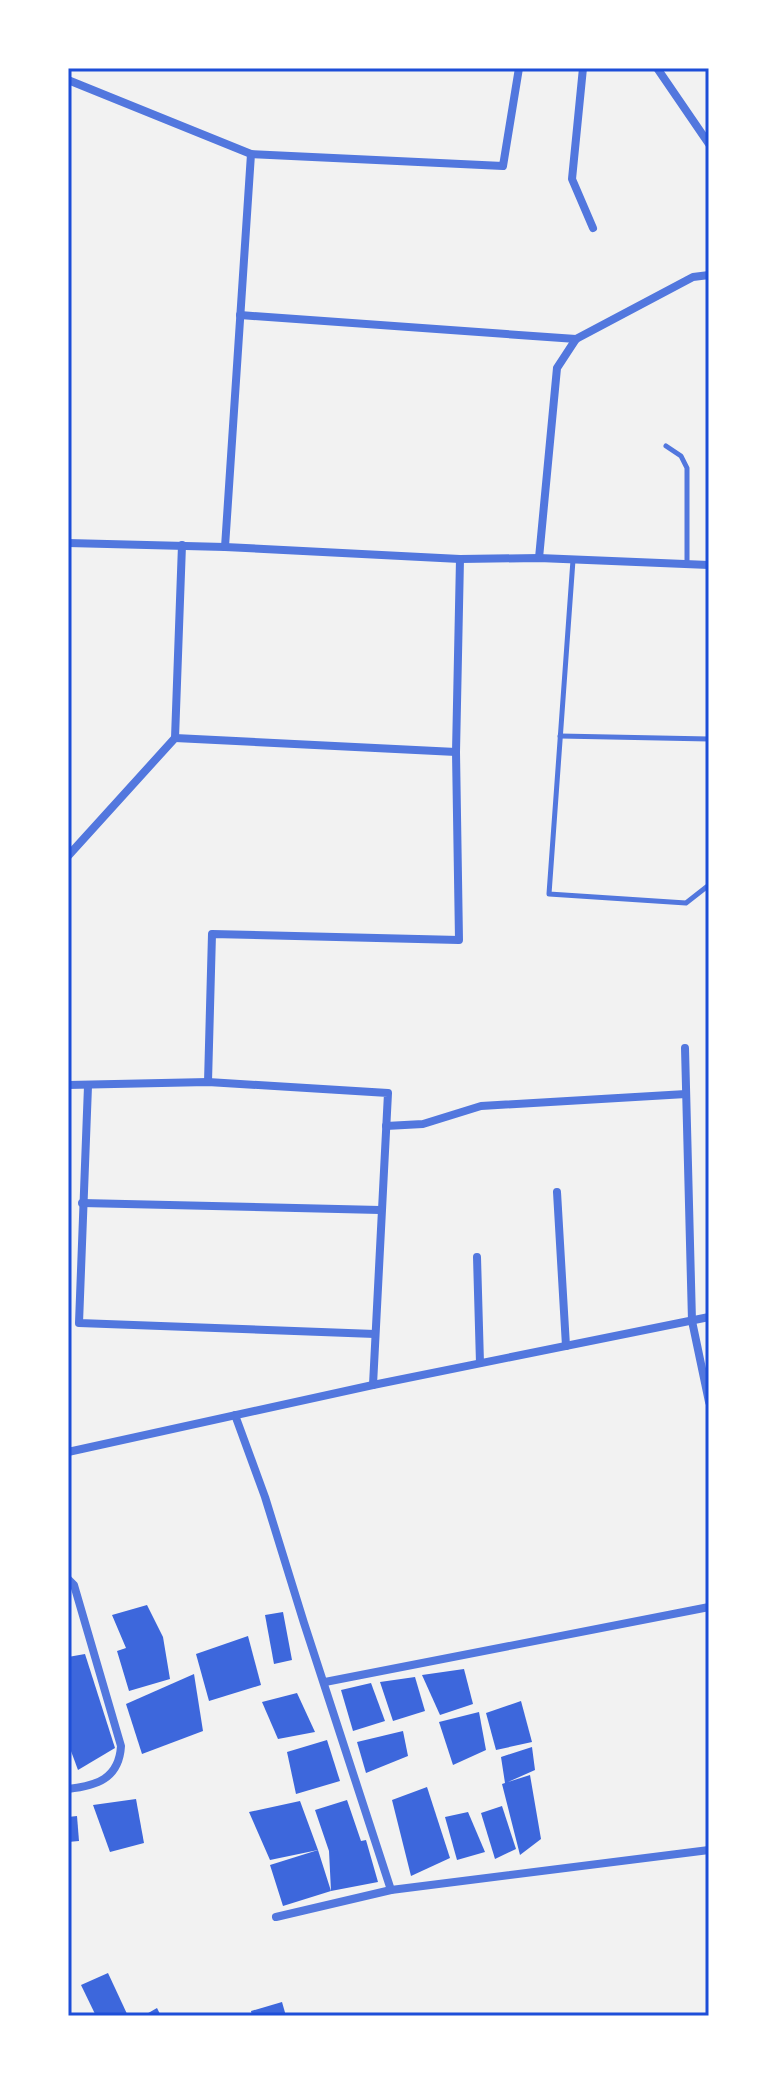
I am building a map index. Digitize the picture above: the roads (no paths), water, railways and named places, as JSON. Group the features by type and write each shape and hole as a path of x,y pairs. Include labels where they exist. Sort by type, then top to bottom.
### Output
{"street":[{"path":"68,80 251,154 503,166 519,68"},
{"path":"583,68 572,179 593,228"},
{"path":"657,68 709,144"},
{"path":"225,547 251,154"},
{"path":"539,558 557,368 576,339 693,277 709,275"},
{"path":"240,315 576,339"},
{"path":"68,543 182,545 460,559 539,558 709,565"},
{"path":"68,856 175,738 182,545"},
{"path":"208,1082 212,934 459,940 456,752 460,559"},
{"path":"175,738 456,752"},
{"path":"685,1048 692,1321 709,1402"},
{"path":"68,1085 208,1082 388,1093 373,1385"},
{"path":"88,1086 79,1323 375,1334"},
{"path":"386,1126 423,1124 481,1106 686,1094"},
{"path":"557,1192 566,1346"},
{"path":"82,1203 380,1210"},
{"path":"477,1257 480,1363"},
{"path":"68,1452 373,1385 709,1317"},
{"path":"235,1415 265,1497 391,1890"},
{"path":"68,1579 74,1585 121,1746 119,1761 105,1779 93,1787 68,1789"},
{"path":"325,1682 709,1607"},
{"path":"276,1917 391,1890 709,1850"}],"lane":[{"path":"666,446 681,456 687,468 687,564"},
{"path":"573,560 549,894 686,903 709,885"},
{"path":"560,736 709,739"}]}
